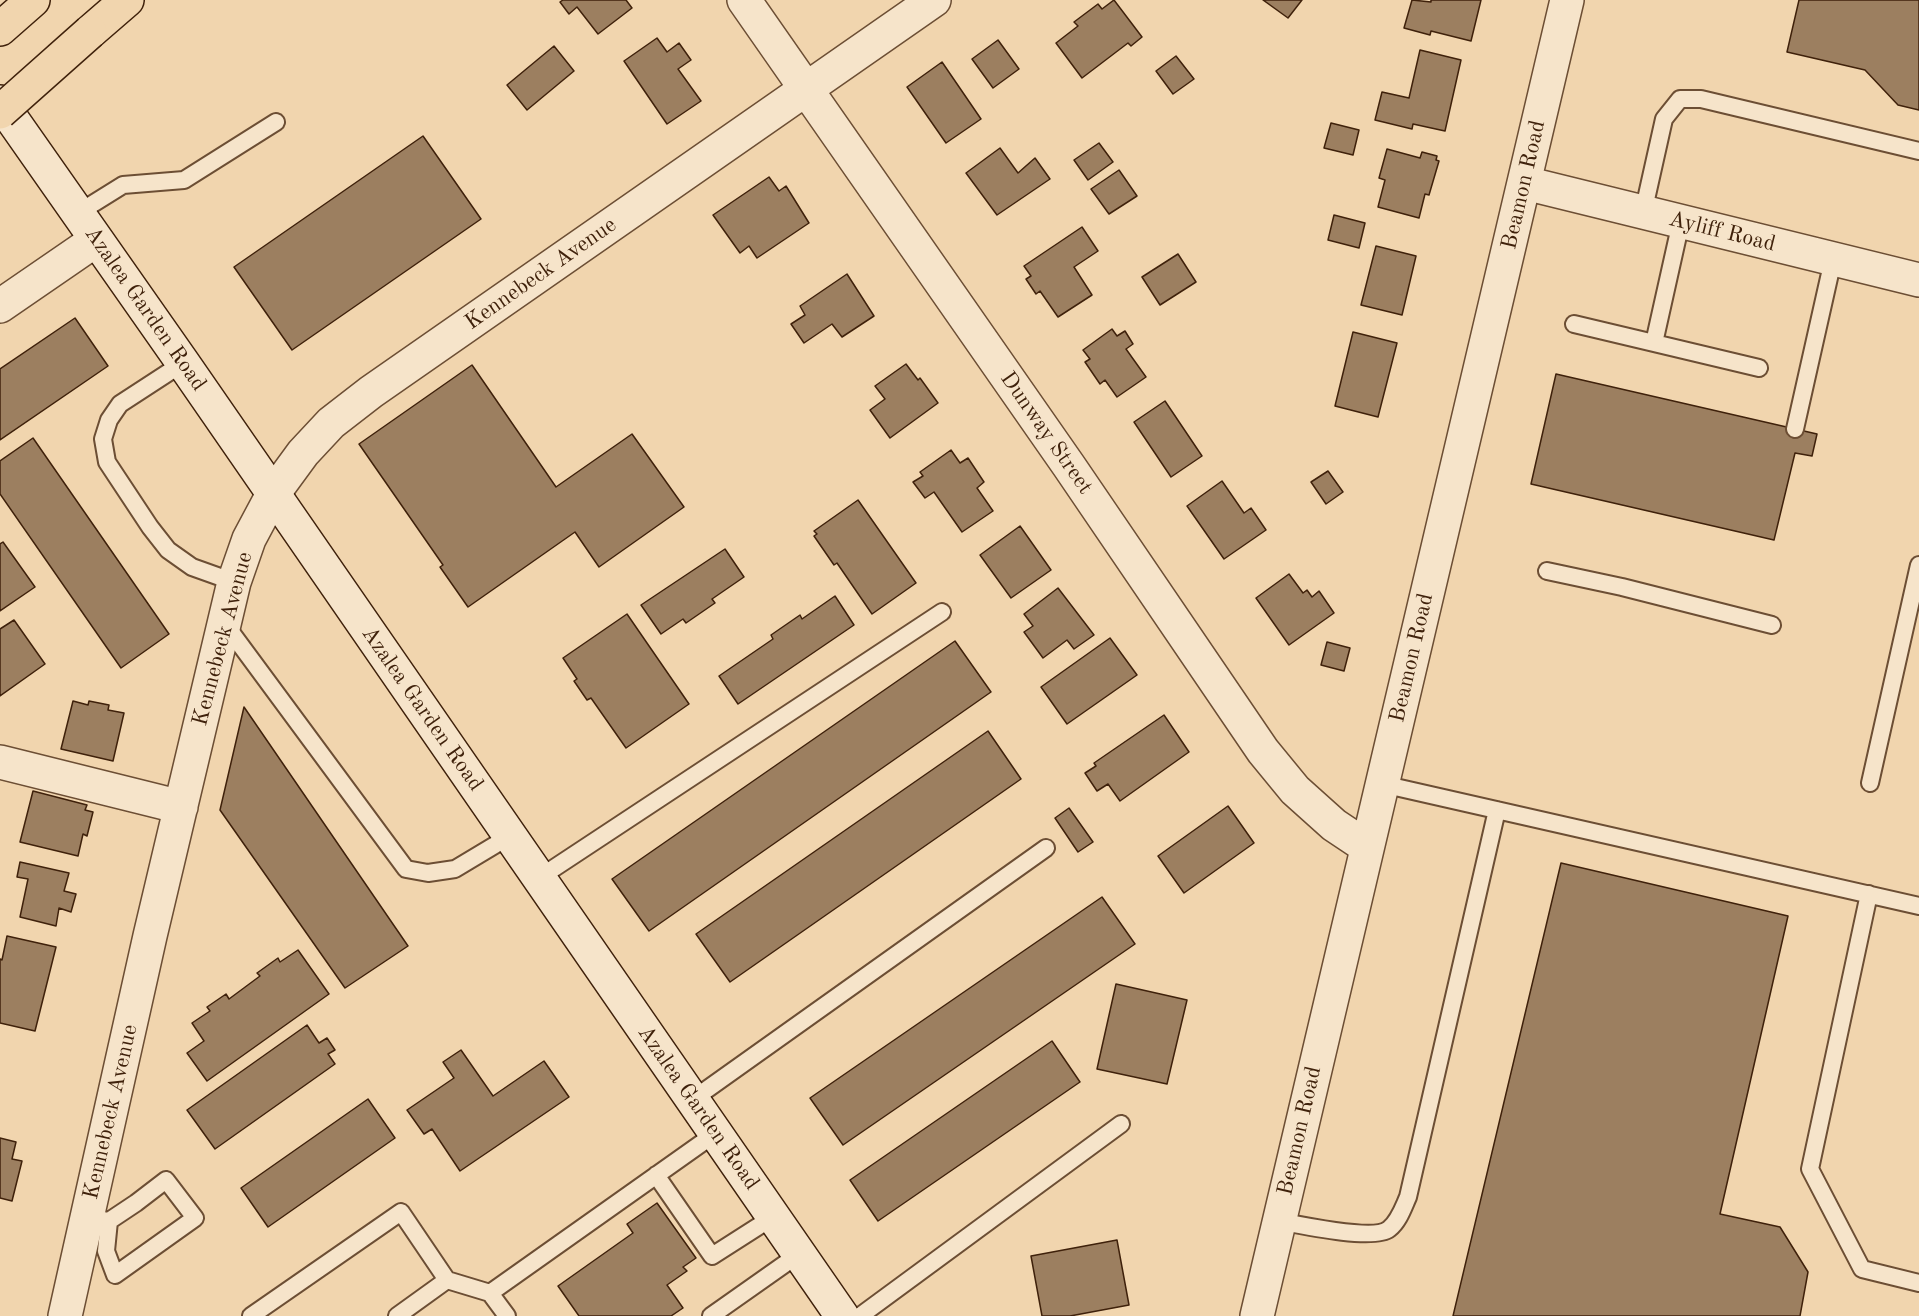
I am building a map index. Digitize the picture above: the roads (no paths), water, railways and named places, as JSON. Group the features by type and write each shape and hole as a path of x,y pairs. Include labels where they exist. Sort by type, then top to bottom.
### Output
{"highway":[{"path":"0,29 33,0"},
{"path":"0,112 127,0"}],"street":[{"name":"Dunway Street","path":"744,0 1069,466 1263,751 1295,790 1334,825 1367,847"},
{"name":"Kennebeck Avenue","path":"64,1316 98,1219 181,807 234,582 249,539 273,494 331,423 371,392 934,0"},
{"name":"Beamon Road","path":"1257,1316 1568,0"},
{"name":"Azalea Garden Road","path":"0,102 842,1316"},
{"name":"Ayliff Road","path":"1525,183 1919,280"},
{"path":"0,306 96,240"},
{"path":"0,762 181,807"}],"lane":[{"path":"1643,213 1664,119 1680,99 1701,99 1919,151"},
{"path":"78,213 123,185 184,180 276,122"},
{"path":"1654,343 1681,222"},
{"path":"1795,429 1833,260"},
{"path":"1574,324 1759,368"},
{"path":"183,363 120,404 109,420 103,439 107,462 168,550 192,567 234,582"},
{"path":"1870,783 1919,565"},
{"path":"1547,570 1772,625"},
{"path":"539,878 942,612"},
{"path":"224,624 406,869 428,873 455,869 510,836"},
{"path":"1382,784 1919,906"},
{"path":"1279,1221 1375,1234 1388,1231 1398,1219 1408,1197 1497,810"},
{"path":"692,1100 1046,848"},
{"path":"1869,894 1810,1169 1862,1269 1919,1283"},
{"path":"860,1316 1121,1124"},
{"path":"490,1293 716,1133"},
{"path":"656,1175 712,1256 774,1217"},
{"path":"166,1180 195,1218 115,1275 98,1219 136,1203 166,1180"},
{"path":"251,1316 400,1212 447,1280 490,1293 507,1316"},
{"path":"715,1315 799,1254"},
{"path":"397,1316 447,1280"}]}
